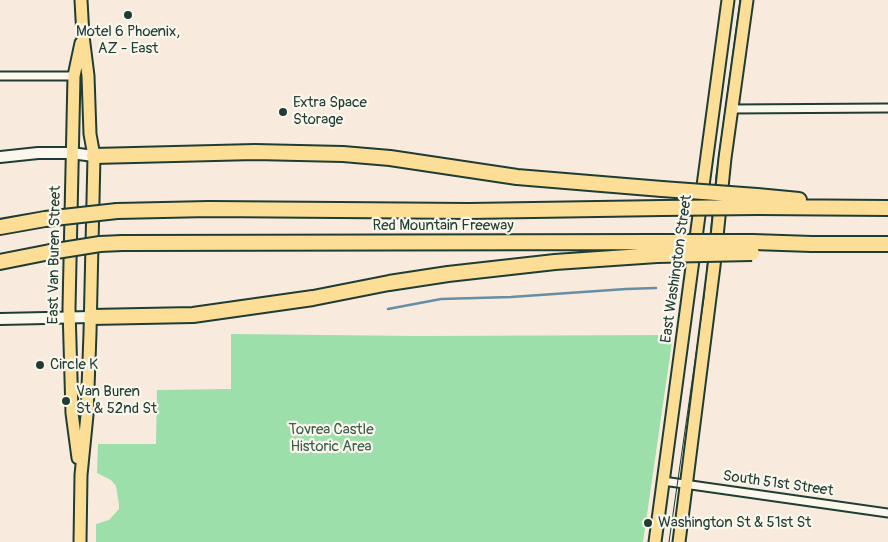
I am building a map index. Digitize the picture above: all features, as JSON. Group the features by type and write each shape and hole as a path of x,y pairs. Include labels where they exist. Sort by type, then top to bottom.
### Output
{"highway":[{"path":"94,156 254,152 343,154 390,158 517,177 662,189 758,202"},
{"name":"Red Mountain Freeway","path":"0,227 45,219 117,211 218,209 469,211 662,208 758,202 888,208"},
{"name":"Red Mountain Freeway","path":"0,262 100,244 122,243 657,248 888,244"},
{"path":"91,317 193,315 313,298 389,282 657,248"}],"main road":[{"name":"East Van Buren Street","path":"80,542 81,475 87,415 91,317 94,156 90,134 82,0"},
{"name":"East Washington Street","path":"655,542 728,0"},
{"path":"679,542 731,109 747,0"},
{"name":"East Van Buren Street","path":"81,475 72,413 69,317 74,76 83,36"},
{"path":"0,157 38,153 71,153 94,156"},
{"path":"0,319 91,317"}],"street":[{"path":"0,76 74,76"},
{"path":"731,109 888,108"},
{"name":"South 51st Street","path":"663,482 888,513"}],"green space":[{"name":"Tovrea Castle Historic Area","path":"231,334 418,336 673,335 643,542 96,542 96,524 109,520 119,509 116,486 111,480 97,473 98,444 156,444 157,390 231,389"}],"waterway":[{"path":"388,309 441,299 511,297 656,288"}],"tram line":[{"path":"669,542 704,298 716,176 740,0"}],"place":[{"name":"Motel 6 Phoenix, AZ - East","path":"128,15"},
{"name":"Extra Space Storage","path":"283,112"},
{"name":"Circle K","path":"40,365"},
{"name":"Van Buren St & 52nd St","path":"66,401"},
{"name":"Washington St & 51st St","path":"648,523"}]}
